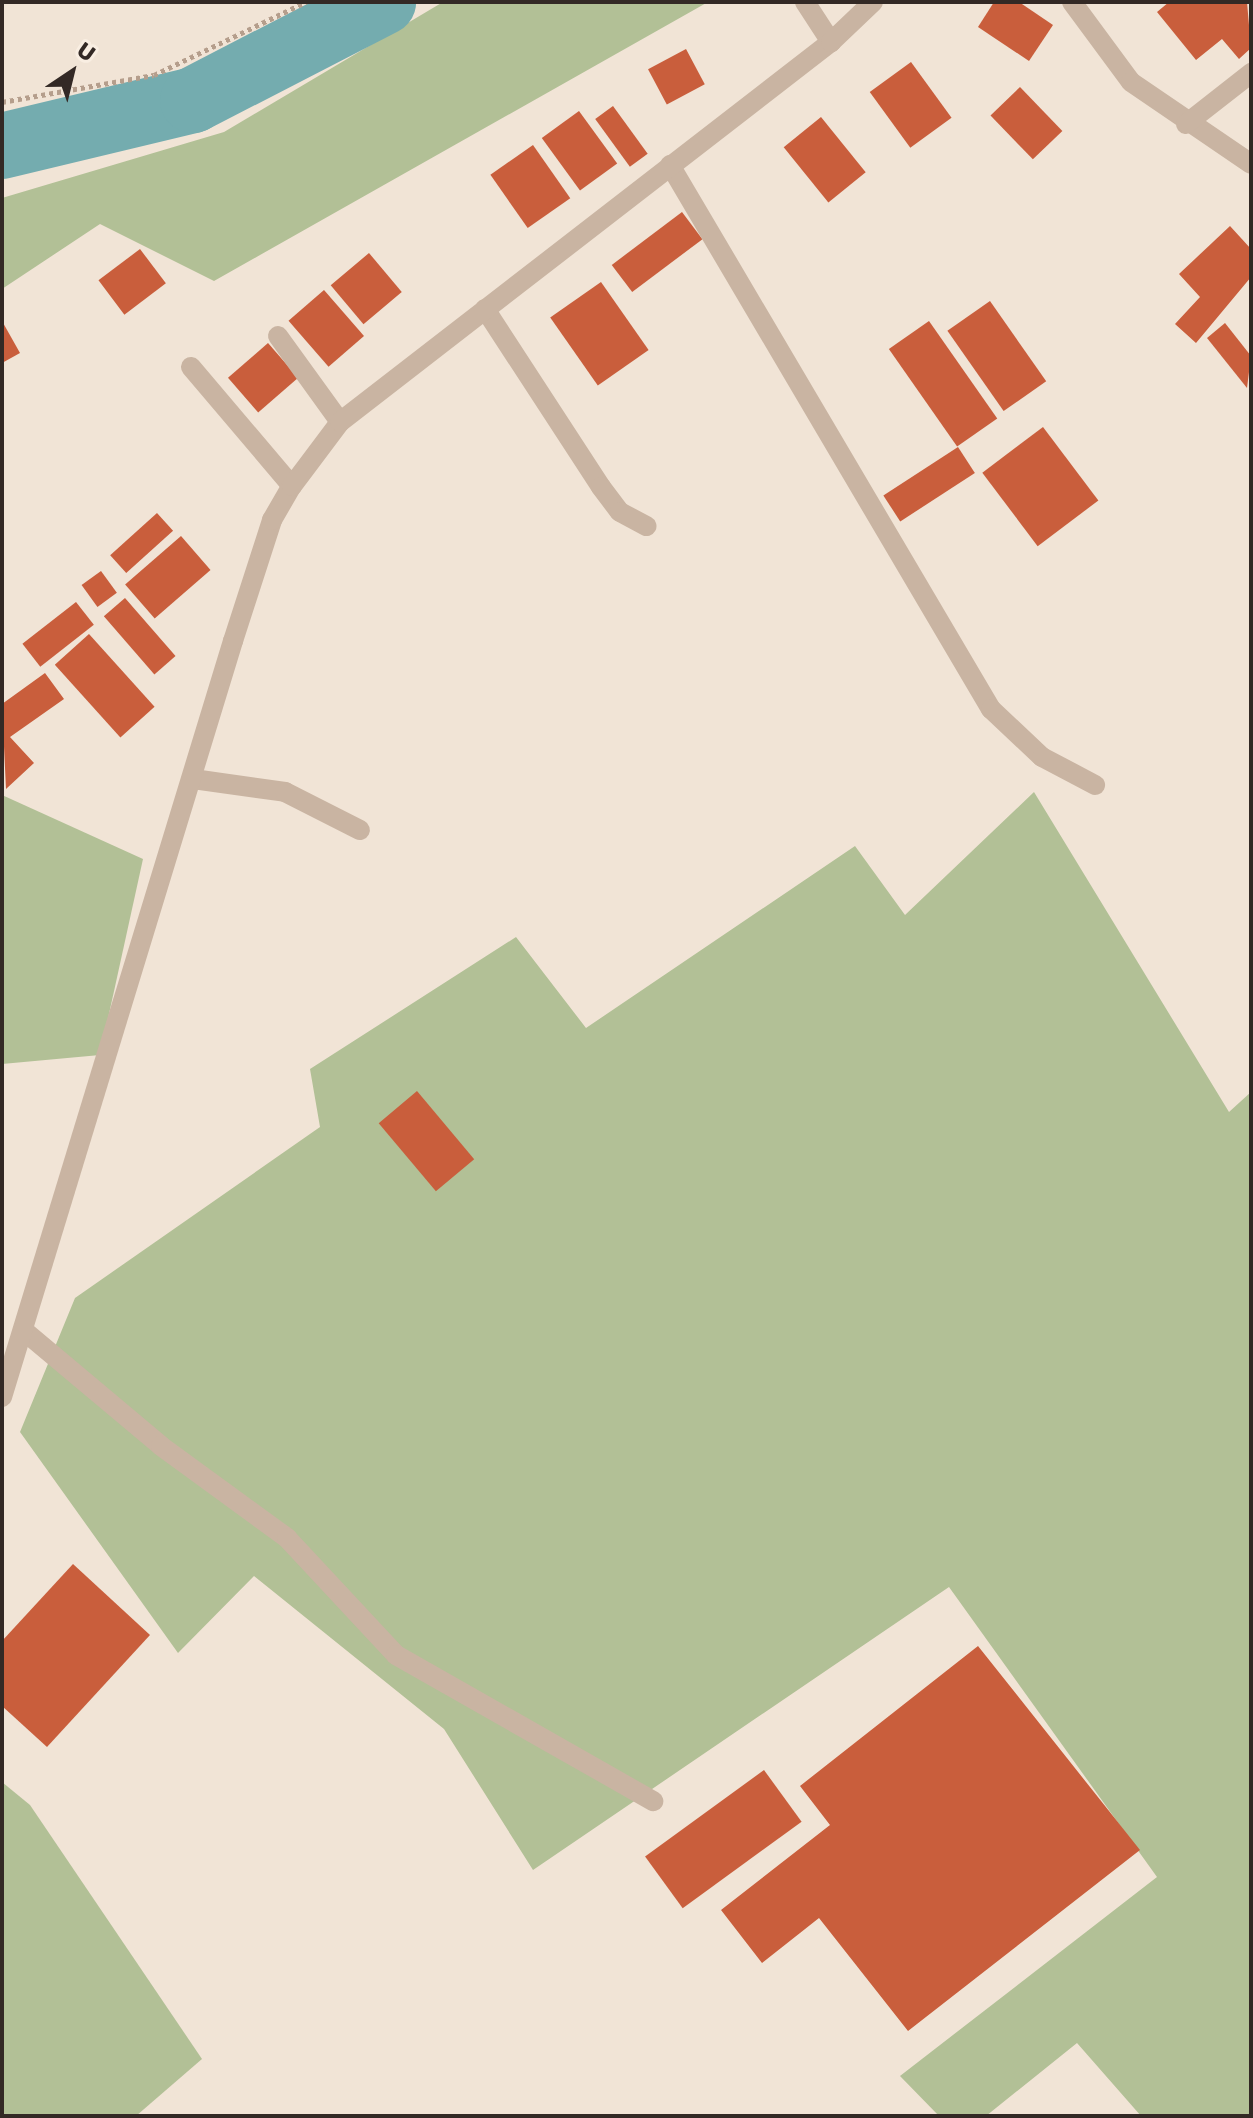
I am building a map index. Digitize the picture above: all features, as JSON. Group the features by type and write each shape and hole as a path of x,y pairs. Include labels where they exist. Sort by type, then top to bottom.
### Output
{"street":[{"path":"805,2 831,42"},
{"path":"2,1397 272,520 292,486 340,422 831,42 873,2"},
{"path":"1072,2 1131,82 1186,124 1251,164"},
{"path":"1186,124 1251,73"},
{"path":"670,165 991,709 1042,757 1095,785"},
{"path":"485,309 601,487 620,512 646,526"},
{"path":"278,336 340,422"},
{"path":"191,367 292,486"},
{"path":"193,779 285,792 360,830"},
{"path":"23,1330 161,1446 287,1538 396,1655 653,1801"}],"path":[{"path":"2,102 154,75 306,2"}],"green space":[{"path":"443,2 708,2 214,281 100,224 2,289 2,198 224,132"},
{"path":"1034,792 1229,1112 1251,1092 1251,2116 1141,2116 1077,2043 986,2116 939,2116 900,2076 1157,1877 949,1587 533,1870 444,1729 254,1576 178,1653 20,1432 75,1298 320,1127 310,1069 516,937 586,1028 855,846 905,915"},
{"path":"2,795 143,859 100,1055 2,1064"},
{"path":"2,1782 30,1805 202,2059 136,2116 2,2116"}],"building":[{"path":"994,2 1019,2 1053,25 1029,61 978,27"},
{"path":"1169,2 1247,2 1251,48 1239,59 1222,39 1196,60 1157,12"},
{"path":"686,49 705,84 667,105 648,69"},
{"path":"911,62 952,118 910,148 870,92"},
{"path":"1020,87 1062,131 1033,159 991,115"},
{"path":"613,106 648,154 630,167 595,119"},
{"path":"579,111 617,164 580,191 542,138"},
{"path":"821,117 866,172 828,202 784,147"},
{"path":"533,145 570,198 528,228 490,175"},
{"path":"682,212 702,239 632,292 612,265"},
{"path":"1230,226 1251,249 1251,277 1196,343 1175,324 1200,297 1179,274"},
{"path":"140,249 166,283 124,315 98,280"},
{"path":"369,253 402,292 363,324 331,285"},
{"path":"601,282 649,350 598,386 550,318"},
{"path":"324,290 364,336 329,367 289,321"},
{"path":"990,301 1046,381 1004,411 947,331"},
{"path":"2,321 20,353 2,363"},
{"path":"929,321 997,418 957,447 889,349"},
{"path":"1225,323 1251,356 1247,388 1207,338"},
{"path":"268,343 298,378 258,412 228,378"},
{"path":"1043,427 1098,500 1038,546 982,473"},
{"path":"958,447 975,473 900,521 883,495"},
{"path":"157,513 173,531 126,573 110,555"},
{"path":"181,536 211,570 155,619 125,585"},
{"path":"101,571 117,593 97,607 82,585"},
{"path":"125,598 176,656 154,674 104,616"},
{"path":"76,602 94,625 40,667 22,644"},
{"path":"89,634 155,707 120,738 55,665"},
{"path":"45,673 64,699 10,737 34,763 6,789 2,704"},
{"path":"417,1091 474,1159 436,1191 379,1123"},
{"path":"73,1564 150,1635 47,1747 2,1706 2,1641"},
{"path":"978,1646 1140,1850 908,2031 819,1918 762,1963 721,1910 830,1825 800,1786"},
{"path":"764,1770 802,1822 683,1908 645,1856"}],"waterway":[{"path":"2,146 193,100 383,2"}]}
